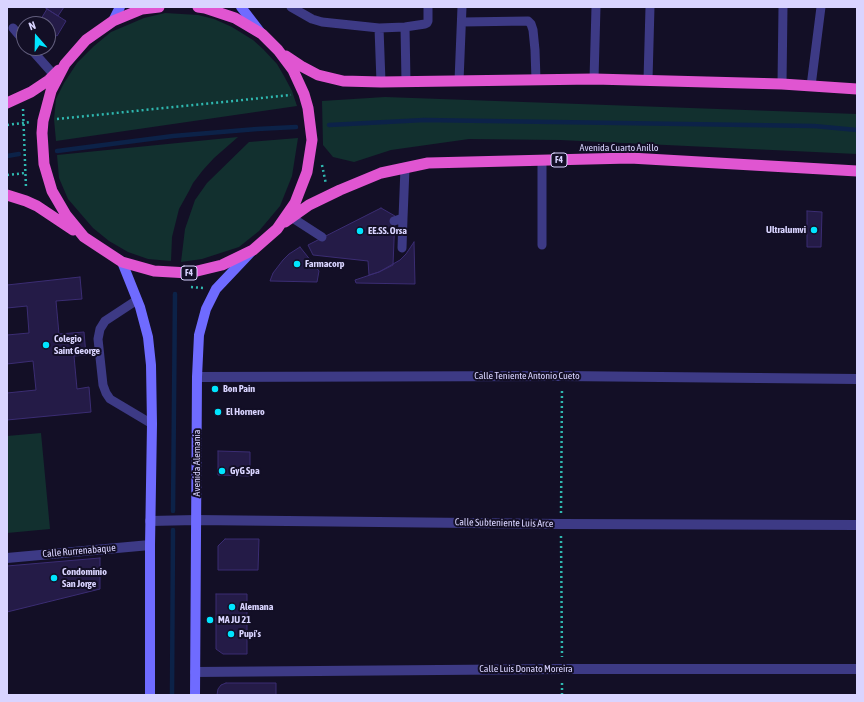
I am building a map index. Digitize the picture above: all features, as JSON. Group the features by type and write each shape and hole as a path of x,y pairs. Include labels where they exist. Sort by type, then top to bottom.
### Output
{"highway":[{"name":"F4","path":"7,103 31,92 54,75 86,40 113,21 142,10 159,7"},
{"name":"F4","path":"7,195 37,206 122,262 154,271 189,273 222,265 253,250 277,229 296,202 308,172 312,140 308,108 304,94 293,70 278,50 262,34 235,18 198,7"},
{"name":"F4","path":"278,50 301,66 318,75 343,81 406,82 594,79 782,84 857,89"},
{"name":"F4","path":"65,64 51,91 43,121 42,133 44,164 52,191 66,216 84,237"},
{"name":"Avenida Cuarto Anillo","path":"277,229 291,217 328,195 381,173 428,163 630,158 857,171"}],"main road":[{"path":"113,21 120,7"},
{"path":"241,7 262,34"},
{"name":"Avenida Alemania","path":"195,695 194,520 199,335 206,310 216,289 253,250"},
{"path":"122,262 144,322 148,337 151,365 153,521 150,545 150,695"}],"street":[{"name":"Calle Teniente Antonio Cueto","path":"197,377 562,376 857,379"},
{"name":"Calle Subteniente Luis Arce","path":"153,521 194,520 561,524 857,525"},
{"name":"Calle Rurrenabaque","path":"7,558 150,545"},
{"name":"Calle Luis Donato Moreira","path":"195,672 554,669 857,669"}],"lane":[{"path":"291,7 301,10 322,22 379,28 405,27 427,23 428,7"},
{"path":"459,81 462,7"},
{"path":"594,79 596,7"},
{"path":"648,80 650,7"},
{"path":"782,7 782,84"},
{"path":"811,86 821,7"},
{"path":"462,22 528,21 533,30 536,80"},
{"path":"405,27 406,82"},
{"path":"13,28 16,32"},
{"path":"379,28 381,82"},
{"path":"37,56 54,75"},
{"path":"542,160 542,245"},
{"path":"402,248 398,220 405,168"},
{"path":"291,217 322,238"},
{"path":"137,300 106,321 100,329 98,339 103,385 110,399 152,424"}],"path":[{"path":"7,125 304,94"},
{"path":"22,97 26,201"},
{"path":"322,164 328,195"},
{"path":"7,175 26,173"}],"green space":[{"path":"165,13 198,15 214,19 232,27 253,40 277,64 292,91 297,106 56,141 54,119 56,99 77,63 111,32 144,18"},
{"path":"385,97 857,114 857,154 560,140 469,139 391,150 354,162 333,157 323,145 322,101"},
{"path":"238,137 214,158 193,183 179,209 172,237 171,261 148,259 128,252 109,241 93,228 68,199 59,178 57,155"},
{"path":"298,138 292,176 280,206 259,231 239,247 202,259 181,262 185,229 195,200 207,183 249,142"},
{"path":"41,433 50,529 7,533 7,436"}],"building":[{"path":"44,7 64,7 58,16"},
{"path":"47,9 66,21 57,36 56,16 43,16"},
{"path":"381,208 395,216 393,265 369,275 368,261 313,255 308,245"},
{"name":"Ultralumvi","path":"807,211 822,212 821,247 807,247"},
{"path":"414,242 415,284 356,283 355,280 379,272 400,260"},
{"name":"Farmacorp","path":"300,247 319,271 317,282 270,281 273,273 283,260"},
{"name":"Colegio Saint George","path":"80,277 82,299 56,301 59,334 84,332 86,355 74,356 77,389 89,387 91,412 7,420 7,393 36,390 33,361 7,364 7,335 29,333 27,306 7,308 7,285"},
{"path":"218,451 250,452 250,476 218,475"},
{"path":"225,539 259,539 258,570 218,570 218,546"},
{"name":"Condominio San Jorge","path":"100,558 100,589 7,612 7,566"},
{"name":"Alemana","path":"216,594 247,594 247,619 216,619"},
{"name":"Pupí's","path":"216,619 247,619 247,654 223,654 216,649"},
{"path":"226,683 276,683 276,695 217,695 218,689 221,685"}],"waterway":[{"path":"329,125 424,120 814,126 857,130"},
{"path":"57,151 173,136 296,127"},
{"path":"7,156 19,154"},
{"path":"173,511 175,294"},
{"path":"172,695 173,530"}],"place":[{"name":"Ultralumvi","path":"814,230"},
{"name":"EE.SS. Orsa","path":"360,231"},
{"name":"Farmacorp","path":"297,264"},
{"name":"Colegio Saint George","path":"46,345"},
{"name":"Bon Pain","path":"215,389"},
{"name":"El Hornero","path":"218,412"},
{"name":"GyG Spa","path":"222,471"},
{"name":"Condominio San Jorge","path":"54,578"},
{"name":"Alemana","path":"232,607"},
{"name":"MA JU 21","path":"210,620"},
{"name":"Pupí's","path":"231,634"}]}
